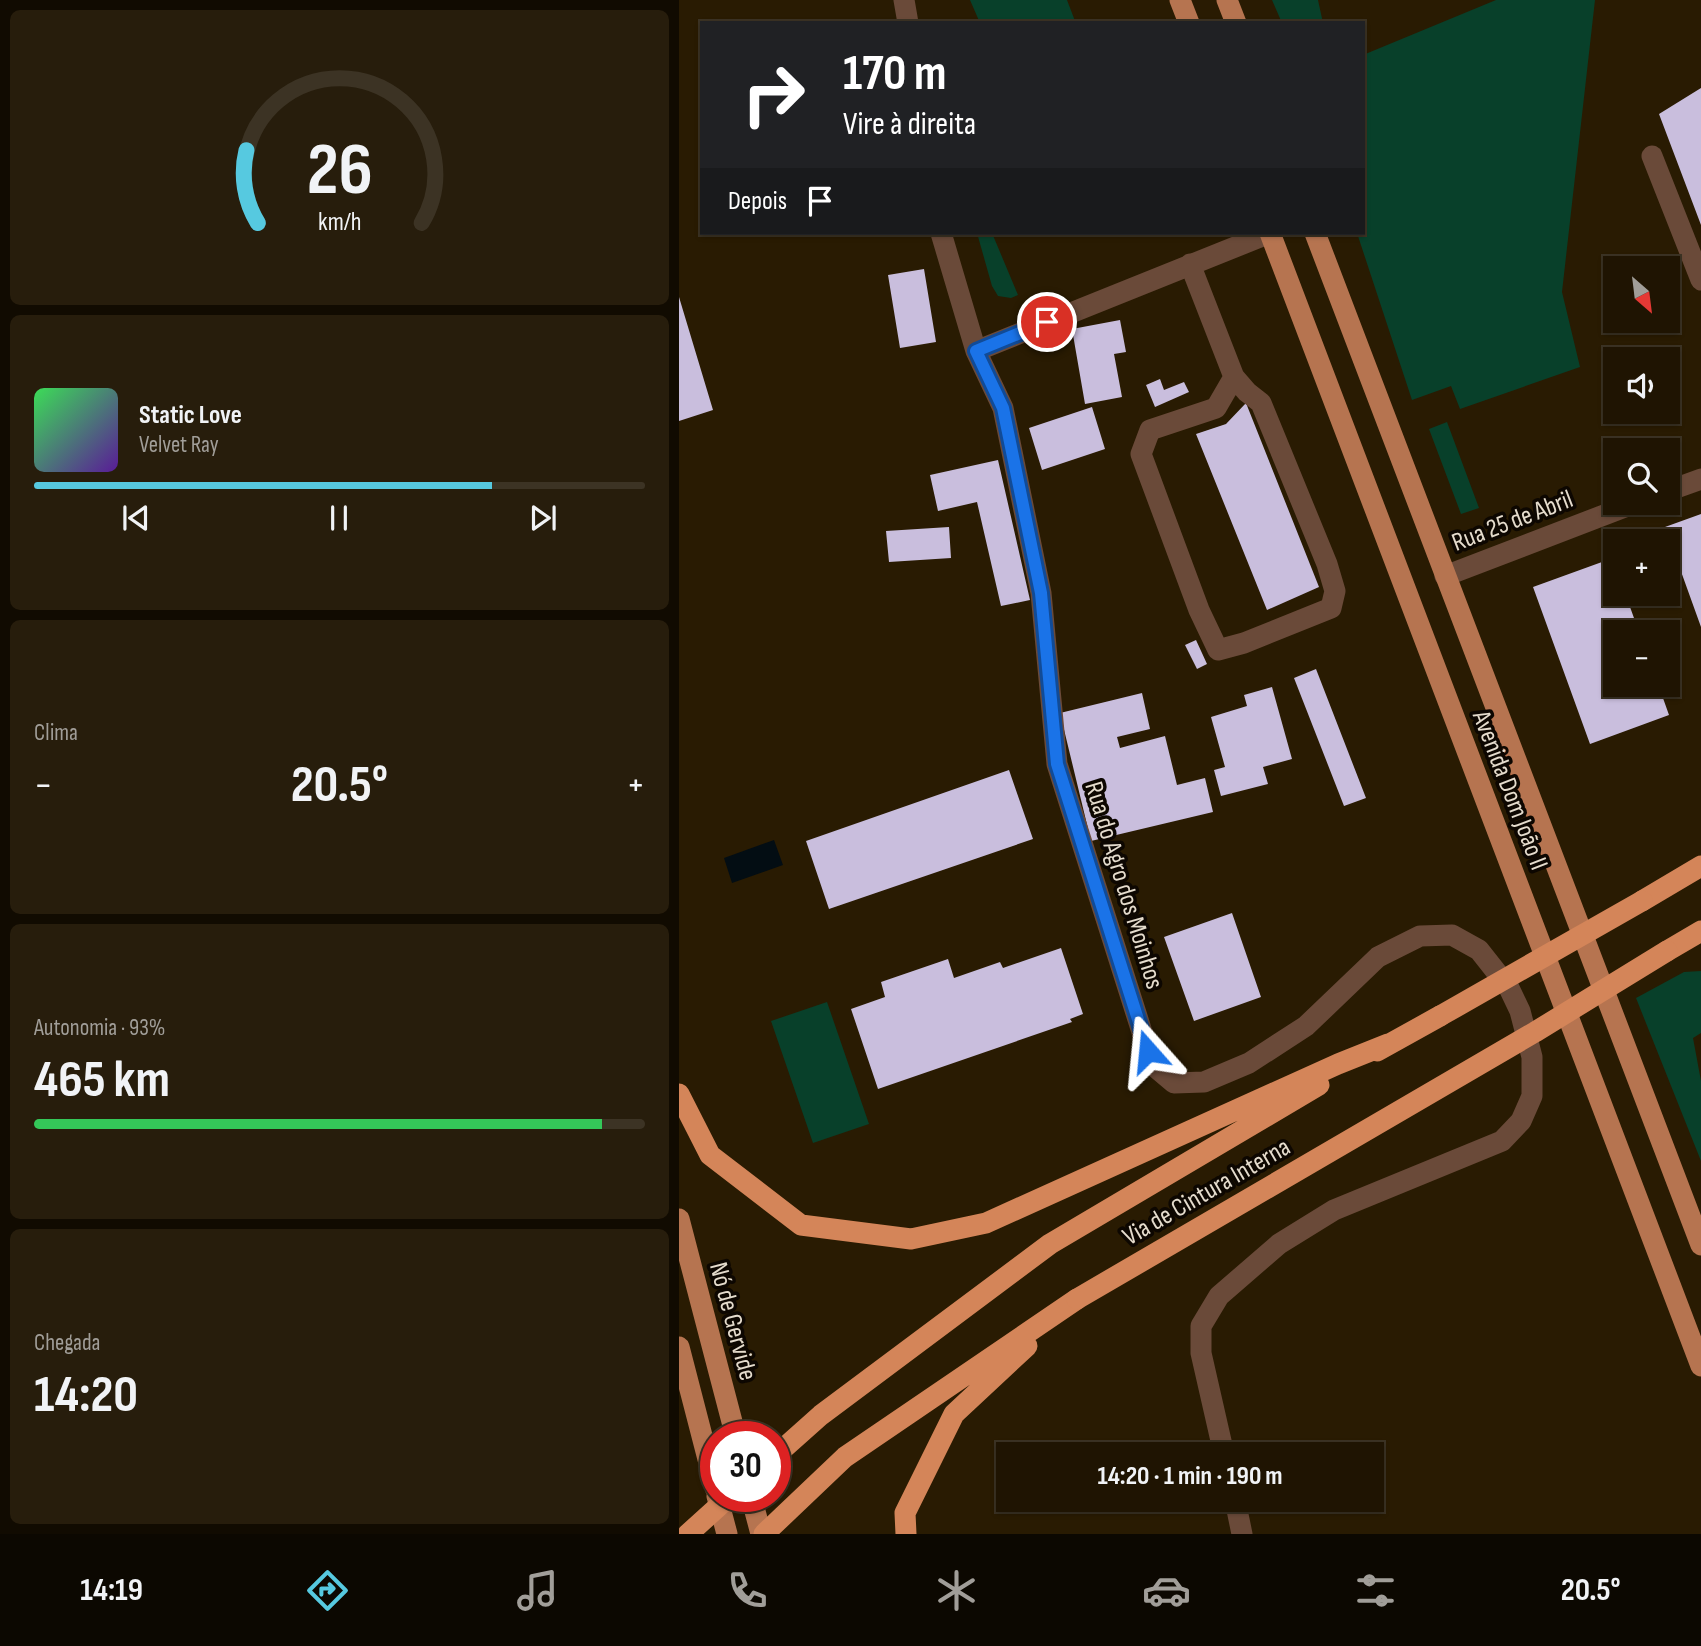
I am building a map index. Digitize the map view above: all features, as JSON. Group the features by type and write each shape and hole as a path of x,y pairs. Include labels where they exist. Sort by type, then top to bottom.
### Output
{"highway":[{"name":"Via de Cintura Interna","path":"791,1442 821,1415 1050,1244 1388,1044 1701,866"},
{"name":"Via de Cintura Interna","path":"763,1534 845,1457 1077,1299 1511,1046 1701,931"},
{"path":"679,1094 710,1155 801,1225 911,1239 986,1223 1388,1044"},
{"path":"906,1534 905,1513 954,1414 1077,1299"},
{"path":"688,1534 712,1512"}],"main road":[{"path":"1180,0 1188,21"},
{"path":"1227,0 1235,21"},
{"name":"Avenida Dom João II","path":"1271,235 1701,1366"},
{"name":"Avenida Dom João II","path":"1316,235 1701,1245"},
{"name":"Nó de Gervide","path":"679,1219 732,1421"},
{"path":"679,1347 700,1428"},
{"path":"721,1512 727,1534"},
{"path":"756,1512 763,1534"}],"street":[{"path":"904,0 908,21"},
{"path":"1652,156 1701,280"},
{"name":"Rua do Agro dos Moinhos","path":"942,235 976,351 1003,408 1041,593 1057,764 1144,1038 1156,1067 1174,1083 1204,1082 1249,1063 1306,1026 1378,957 1420,936 1452,935 1479,950 1509,988 1520,1011 1532,1057 1532,1096 1521,1121 1502,1141 1334,1210 1279,1244 1219,1296 1201,1325 1201,1353 1221,1442"},
{"path":"976,351 1265,235"},
{"path":"1190,264 1234,377 1261,403 1327,564 1335,591 1331,608 1244,643 1218,650 1199,610 1141,454 1150,430 1216,408 1234,377"},
{"path":"1680,486 1701,478"},
{"name":"Rua 25 de Abril","path":"1445,576 1605,515"},
{"path":"1237,1512 1242,1534"}],"green space":[{"path":"970,0 1067,0 1075,21 979,21"},
{"path":"1272,0 1318,0 1323,21 1281,21"},
{"path":"1496,0 1595,0 1562,292 1580,367 1460,409 1451,386 1412,400 1358,235 1365,235 1365,54"},
{"path":"978,235 993,235 1018,295 1011,298 998,296 992,286"},
{"path":"1447,422 1479,508 1461,514 1429,429"},
{"path":"1701,971 1701,1033 1693,1038 1701,1081 1701,1161 1636,998 1684,972"},
{"path":"827,1002 869,1124 813,1143 771,1021"}],"shaded area":[{"path":"774,840 783,865 732,883 724,858"}],"building":[{"path":"1701,88 1701,225 1659,114"},
{"path":"924,269 936,342 900,348 888,275"},
{"path":"679,297 713,410 679,421"},
{"path":"1120,320 1126,352 1114,354 1122,397 1085,404 1072,329"},
{"path":"1160,379 1164,390 1184,382 1189,392 1155,407 1146,385"},
{"path":"1246,403 1319,587 1267,610 1196,434 1226,424"},
{"path":"1092,407 1105,449 1042,470 1029,428"},
{"path":"998,460 1030,600 1001,606 977,502 938,511 930,475"},
{"path":"1701,514 1701,627 1680,569 1680,529 1665,527"},
{"path":"949,527 951,558 889,562 886,531"},
{"path":"1603,562 1603,606 1630,606 1635,620 1603,620 1603,697 1663,697 1669,715 1590,744 1533,587"},
{"path":"1196,640 1207,664 1197,669 1185,645"},
{"path":"1316,669 1366,798 1344,806 1294,678"},
{"path":"1272,687 1292,759 1263,767 1268,784 1221,796 1214,770 1225,767 1211,717 1247,706 1244,695"},
{"path":"1142,693 1150,729 1117,737 1120,748 1165,736 1177,785 1205,778 1213,812 1091,841 1060,713"},
{"path":"1009,770 1033,839 829,909 806,841"},
{"path":"1232,913 1261,997 1194,1021 1164,937"},
{"path":"1061,948 1083,1014 1070,1019 1072,1022 878,1089 851,1009 885,997 881,982 948,959 954,978 1000,962 1003,968"}],"route":[{"path":"1047,322 976,351 1003,408 1041,593 1057,764 1148,1051"}]}
